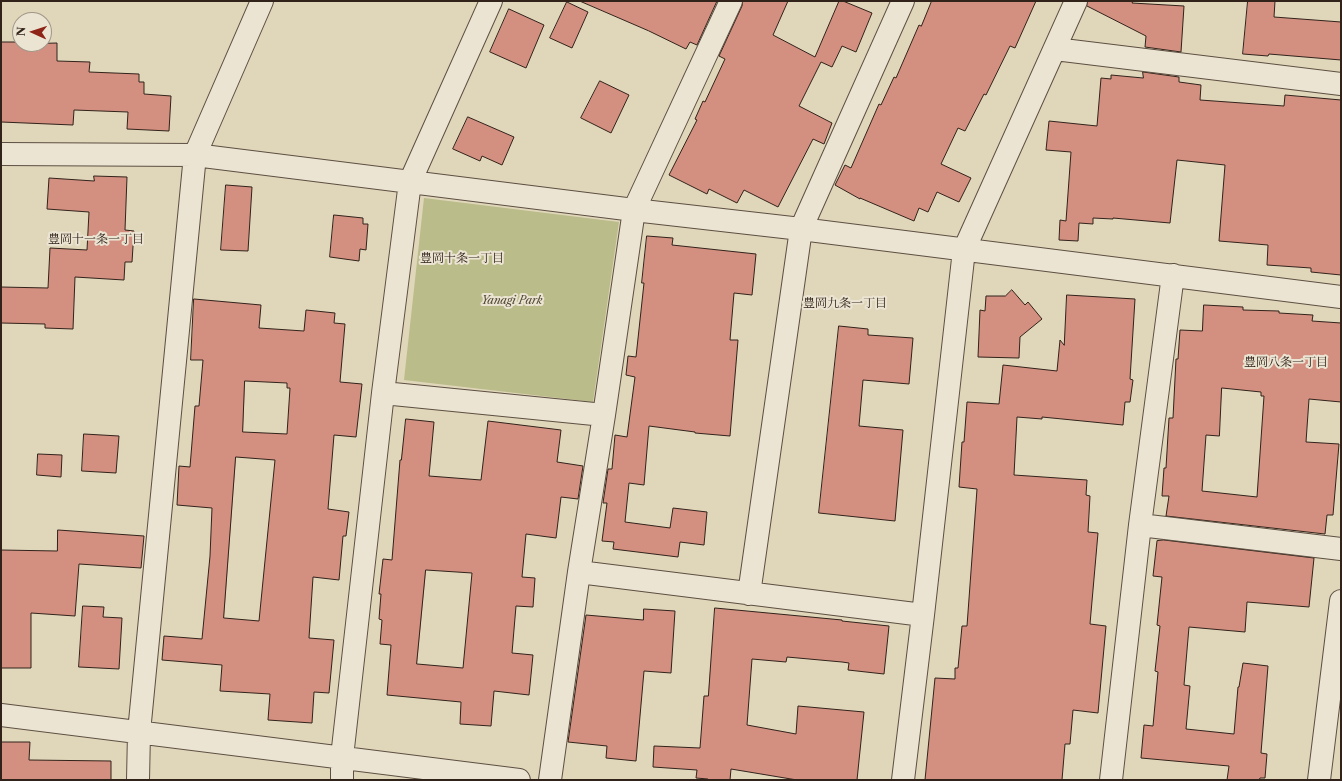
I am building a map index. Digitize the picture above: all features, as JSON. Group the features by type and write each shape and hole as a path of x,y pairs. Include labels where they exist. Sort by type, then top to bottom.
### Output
{"street":[{"path":"138,780 139,732 195,155 262,1"},
{"path":"342,780 342,757 383,393 410,182 491,1"},
{"path":"550,780 579,572 634,210 731,1"},
{"path":"749,594 802,229 903,1"},
{"path":"903,780 964,250 1076,1"},
{"path":"1055,49 1341,84"},
{"path":"1,154 195,155 634,210 802,229 1341,297"},
{"path":"1111,780 1140,525 1173,275"},
{"path":"383,393 604,415"},
{"path":"1140,525 1341,549"},
{"path":"579,572 923,615"},
{"path":"1319,780 1341,601"},
{"path":"1,715 519,780"}],"green space":[{"name":"Yanagi Park","path":"424,198 619,222 593,402 404,380"}],"building":[{"path":"580,1 717,1 697,45 690,42 686,49"},
{"path":"743,1 788,1 773,35 815,57 839,1 843,1 872,13 856,52 842,46 832,67 821,62 799,106 832,123 824,144 813,139 778,207 744,190 737,203 709,189 707,194 669,175 697,120 695,119 703,101 705,102 725,59 719,56"},
{"path":"932,1 1036,1 1015,48 1010,46 986,95 984,94 965,131 958,128 941,164 971,178 959,202 937,192 928,212 919,208 914,221 860,199 835,185 845,165 851,168 879,104 881,105 894,77 896,78 919,25 921,26"},
{"path":"1088,1 1133,1 1132,3 1184,6 1181,52 1145,47 1146,36 1087,6"},
{"path":"1248,1 1275,1 1274,17 1341,22 1341,60 1269,54 1268,56 1243,54"},
{"path":"567,2 588,12 572,48 550,38"},
{"path":"509,9 544,25 526,68 490,52"},
{"path":"1,42 12,42 12,52 52,52 52,43 57,43 57,61 90,62 89,72 139,74 139,82 144,82 144,94 171,96 169,131 127,129 128,112 74,110 73,125 1,122"},
{"path":"1143,72 1179,77 1179,82 1201,85 1200,100 1284,106 1285,95 1341,100 1341,275 1311,272 1311,268 1267,265 1268,245 1219,241 1225,165 1177,160 1170,223 1113,218 1093,218 1093,224 1079,223 1078,241 1059,240 1060,220 1066,221 1071,152 1046,150 1049,121 1097,126 1101,78 1111,79 1111,75 1143,78"},
{"path":"600,81 629,95 611,133 581,118"},
{"path":"468,117 514,137 502,165 482,156 480,161 453,149"},
{"path":"94,176 127,177 125,230 134,231 132,262 125,262 124,280 75,277 73,329 45,328 45,324 1,323 1,287 48,288 50,248 87,250 89,212 47,209 49,178 94,181"},
{"path":"226,185 252,187 248,251 221,250"},
{"path":"334,215 363,218 363,224 368,224 366,250 360,249 359,261 330,257"},
{"path":"647,236 673,238 672,245 756,254 752,295 734,293 730,340 738,340 730,436 695,433 649,426 644,485 629,483 625,522 670,528 673,508 707,512 704,545 680,542 678,557 613,549 614,542 602,541 607,503 603,503 608,469 612,469 615,435 627,437 635,377 626,375 628,356 636,357 644,283 642,283"},
{"path":"1012,290 1025,305 1028,302 1042,319 1020,337 1019,358 978,357 980,310 985,311 986,296 1005,296"},
{"path":"1067,295 1135,299 1130,379 1133,380 1130,402 1125,402 1123,425 1042,417 1042,419 1017,417 1014,475 1087,480 1086,495 1090,496 1088,532 1098,533 1090,624 1106,626 1098,713 1073,710 1070,744 1065,744 1062,780 925,780 935,678 955,679 955,668 958,668 962,626 967,626 977,489 959,487 962,442 964,442 967,402 999,404 1003,365 1057,371 1060,340 1064,345"},
{"path":"194,299 261,305 259,328 304,331 306,310 335,313 334,323 345,324 340,382 362,384 356,437 334,435 328,509 349,512 346,536 343,536 339,580 313,577 309,638 334,640 329,693 314,692 312,723 268,720 270,694 220,691 222,665 162,660 164,636 202,639 210,556 212,508 177,505 179,466 190,467 195,406 199,406 203,360 191,360","holes":["245,381 287,383 287,388 290,388 287,434 243,432","236,457 275,460 259,621 224,618"]},
{"path":"1204,305 1243,307 1243,310 1279,311 1279,313 1313,315 1312,321 1341,323 1341,402 1309,399 1306,442 1339,444 1333,515 1327,515 1325,534 1166,516 1169,496 1162,496 1164,468 1166,468 1169,418 1173,418 1176,359 1178,359 1180,330 1202,331","holes":["1222,388 1261,392 1261,396 1264,396 1257,497 1202,491 1206,435 1219,436"]},
{"path":"839,326 868,329 868,335 913,338 909,384 863,380 859,426 903,430 895,521 819,513"},
{"path":"406,419 434,422 429,476 481,480 488,421 561,430 557,462 583,466 578,499 561,497 556,538 526,534 522,577 535,578 533,607 516,606 512,653 533,655 529,695 494,691 491,726 460,724 461,702 387,695 391,645 380,644 382,620 379,619 381,594 379,594 383,559 392,560","holes":["426,570 472,573 463,668 417,664"]},
{"path":"84,434 119,436 116,473 82,471"},
{"path":"38,454 62,455 61,477 37,475"},
{"path":"58,530 144,536 141,568 79,564 75,616 31,613 31,668 1,668 1,550 57,551"},
{"path":"1164,540 1314,558 1309,607 1247,602 1245,632 1189,627 1184,685 1190,686 1186,729 1234,734 1238,687 1243,663 1268,666 1261,753 1267,754 1265,778 1260,778 1259,780 1227,780 1229,766 1141,758 1144,725 1153,726 1158,672 1155,671 1160,626 1157,625 1162,577 1153,576 1157,541"},
{"path":"83,606 104,607 103,617 122,618 119,669 79,667"},
{"path":"715,608 889,626 884,674 848,670 849,663 842,662 787,657 786,662 752,659 747,725 796,734 798,706 864,712 857,780 797,780 731,769 730,780 708,780 696,778 697,770 653,767 654,746 700,748 704,696 708,696"},
{"path":"644,609 675,611 671,673 644,671 636,761 606,758 607,746 568,742 586,615 643,620"},
{"path":"1,742 30,742 29,760 111,761 111,780 1,780"}],"district":[{"name":"豊岡十一条一丁目","path":"96,240"},
{"name":"豊岡十条一丁目","path":"462,259"},
{"name":"豊岡九条一丁目","path":"845,304"},
{"name":"豊岡八条一丁目","path":"1286,363"}]}
